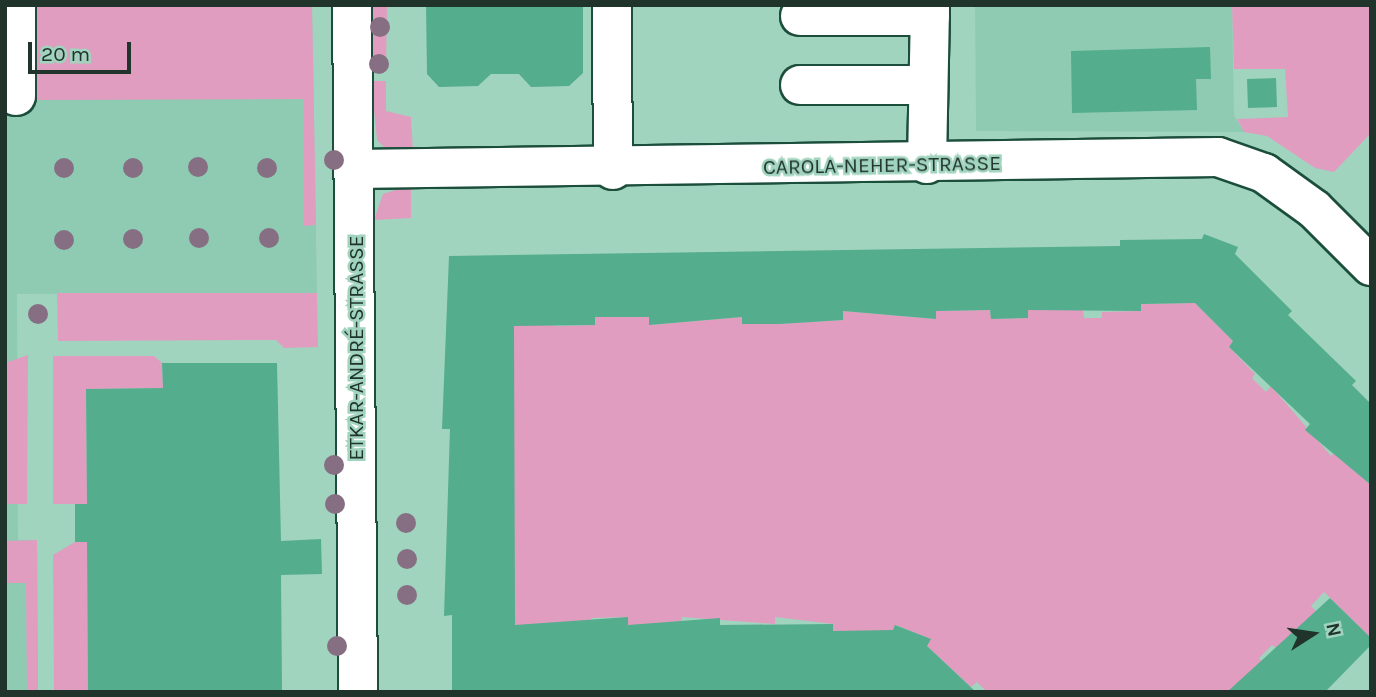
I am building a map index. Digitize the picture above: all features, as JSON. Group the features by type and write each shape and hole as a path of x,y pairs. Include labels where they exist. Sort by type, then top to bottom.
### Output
{"street":[{"path":"16,5 16,96"},
{"name":"ETKAR-ANDRÉ-STRASSE","path":"352,5 358,692"},
{"path":"612,5 613,170"},
{"path":"800,16 930,10 928,164"},
{"path":"800,85 928,85"},
{"name":"CAROLA-NEHER-STRASSE","path":"354,169 613,170 1218,158 1274,179 1371,266"}],"shaded area":[{"path":"5,5 312,5 317,293 17,294 18,540 37,540 38,692 5,692"},
{"path":"32,5 312,5 316,225 304,226 304,99 38,100"},
{"path":"371,5 387,5 386,70 371,71"},
{"path":"1232,5 1234,115 1244,132 976,131 975,7"},
{"path":"1232,5 1371,5 1371,133 1334,172 1315,168 1267,136 1244,132 1237,119 1288,117 1285,69 1234,69"},
{"path":"371,81 386,81 386,111 411,117 413,152 386,149 377,140"},
{"path":"411,185 411,218 374,220 383,194"},
{"path":"57,293 317,293 318,347 284,348 276,340 58,341"},
{"path":"1195,303 1233,341 1229,347 1255,374 1252,378 1266,392 1271,386 1331,456 1336,451 1371,485 1371,638 1324,592 1311,606 1316,611 1277,649 1272,645 1259,658 1264,664 1232,692 987,692 977,682 971,687 927,646 930,639 896,625 893,632 833,631 833,624 775,617 775,624 682,617 681,625 628,625 628,617 591,618 591,625 513,626 500,318 558,326 595,325 595,317 649,317 650,325 742,317 743,324 779,324 843,320 843,311 935,319 936,311 990,310 991,319 1028,318 1028,310 1083,310 1084,318 1102,318 1102,312 1141,311 1141,304"},
{"path":"28,355 27,504 5,504 5,363"},
{"path":"53,356 154,356 162,363 163,388 86,389 87,504 53,504"},
{"path":"37,540 38,692 27,692 26,583 5,583 5,541"},
{"path":"75,542 87,542 88,692 54,692 53,555"}],"building":[{"path":"426,5 583,5 583,73 569,86 531,87 519,74 491,74 478,86 439,87 427,74"},
{"path":"1210,47 1211,79 1196,79 1197,110 1072,113 1071,51"},
{"path":"1276,78 1277,107 1248,108 1247,79"},
{"path":"1204,234 1238,247 1235,254 1292,311 1288,315 1356,381 1352,385 1371,404 1371,485 1305,430 1310,424 1229,347 1233,341 1195,303 1141,304 1141,311 1028,310 1028,318 991,319 990,310 936,311 936,319 843,311 843,320 780,324 742,324 742,317 649,325 649,317 595,317 595,325 514,326 515,625 628,617 628,625 720,618 720,625 833,624 833,631 893,630 895,625 931,639 927,646 976,692 452,690 452,615 444,616 450,429 442,429 449,256 1120,246 1120,240 1202,239"},
{"path":"162,363 277,363 281,541 321,539 322,574 281,575 282,691 88,692 87,542 75,542 75,504 87,504 86,389 163,388"},
{"path":"1330,598 1371,638 1371,645 1325,692 1227,692"}]}
